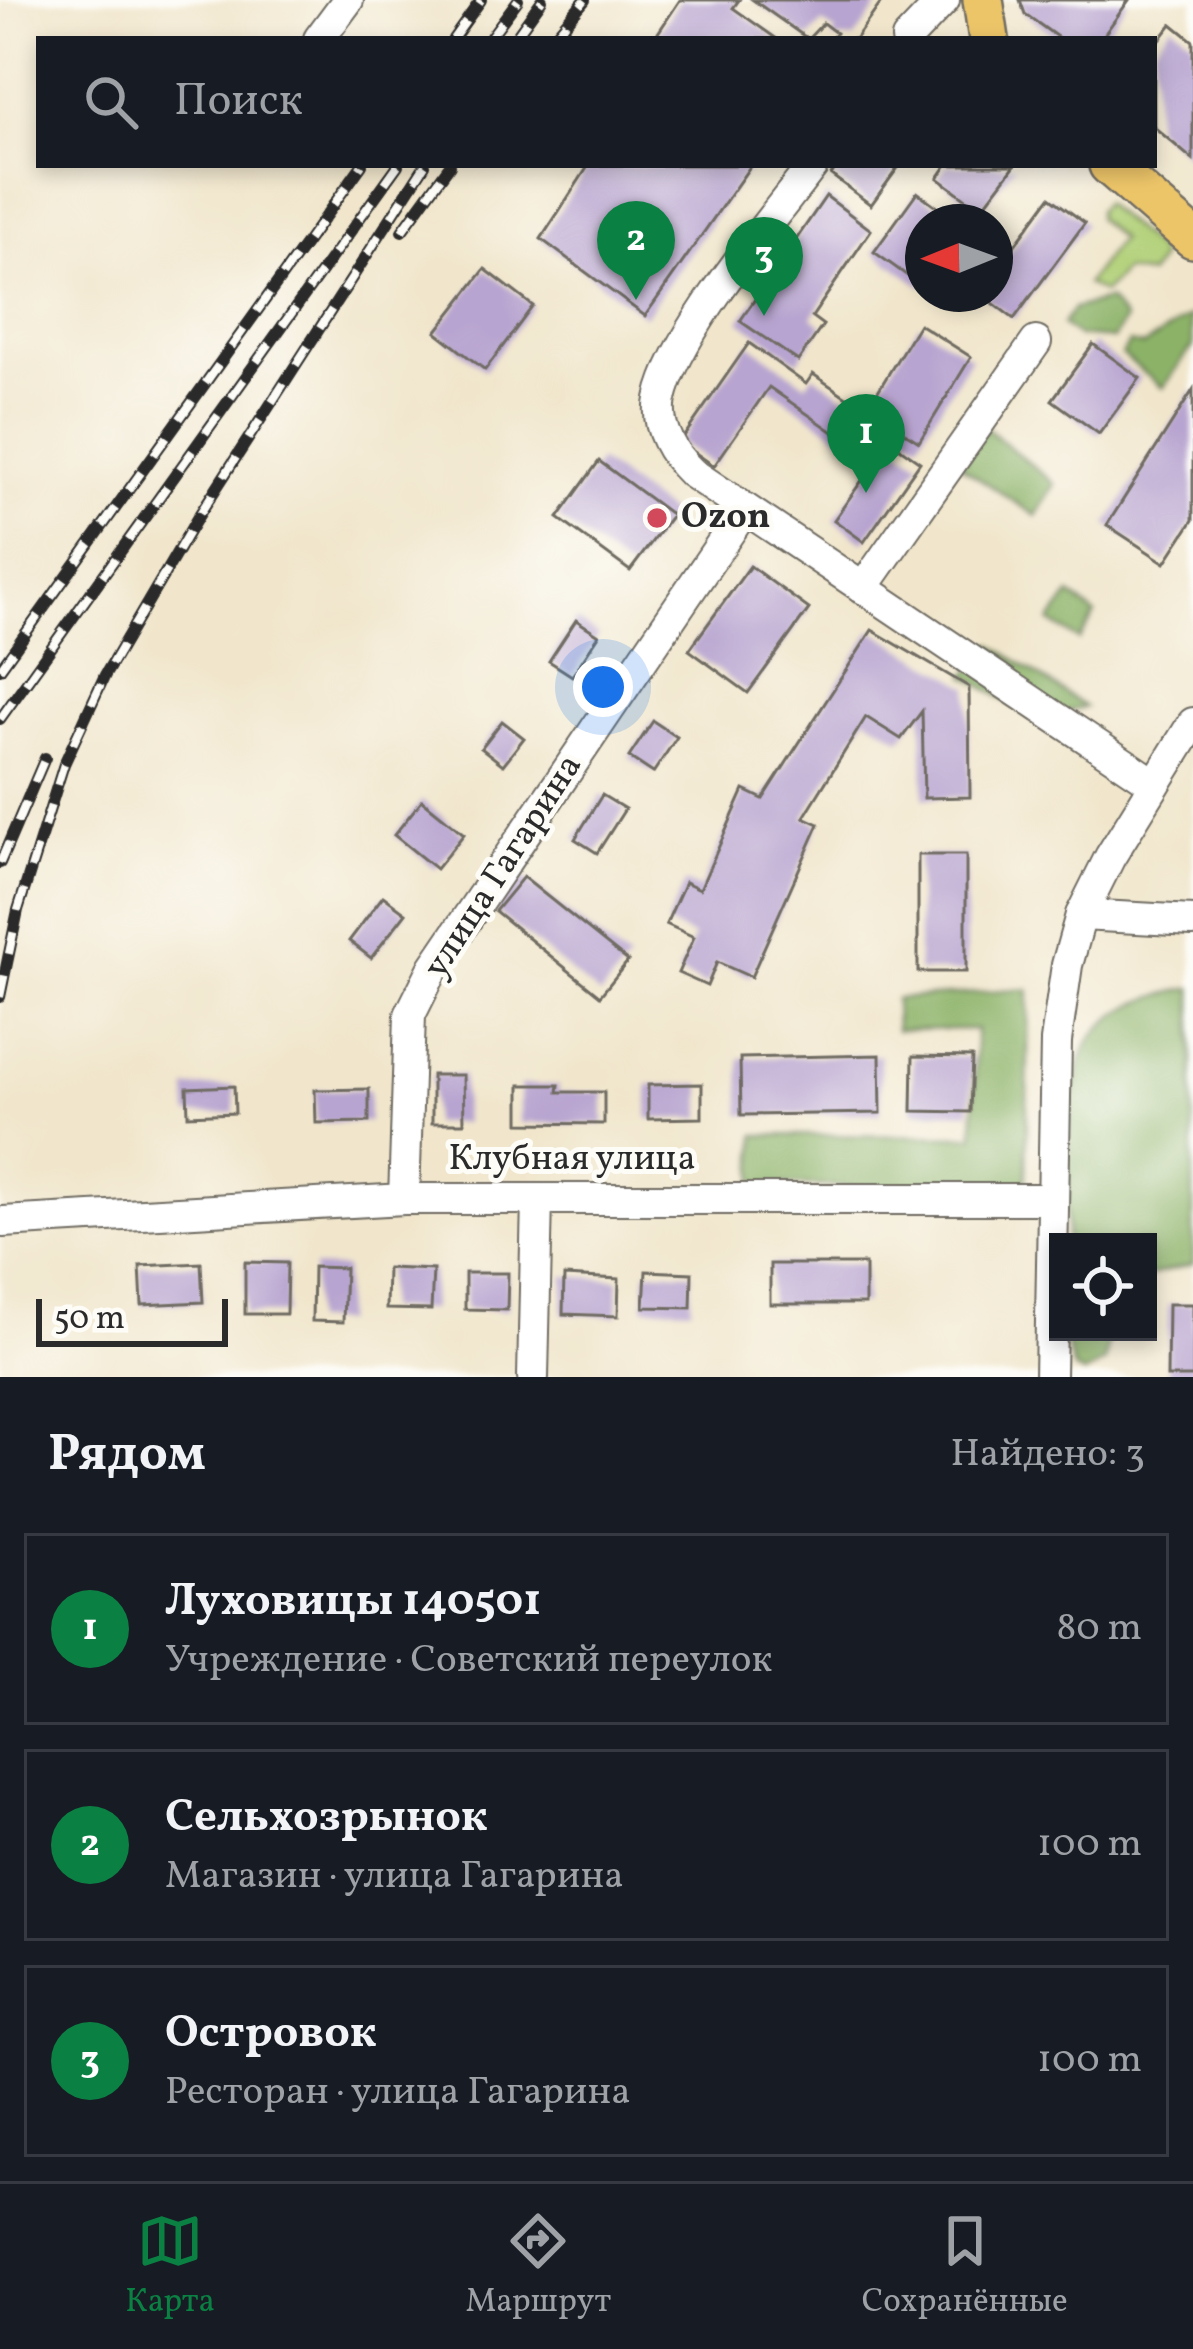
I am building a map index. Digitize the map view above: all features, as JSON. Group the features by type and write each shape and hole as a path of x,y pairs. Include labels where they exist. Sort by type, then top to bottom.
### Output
{"main road":[{"path":"1112,168 1193,238"}],"street":[{"path":"321,36 348,0"},
{"path":"914,36 974,12"},
{"path":"811,168 686,343 661,399 666,439 678,460 745,509 1155,784"},
{"path":"863,588 1036,342"},
{"name":"улица Гагарина","path":"404,1199 410,1015 434,967 745,509"},
{"path":"1050,1377 1056,1041 1067,965 1081,914 1193,723"},
{"path":"1081,914 1193,921"},
{"name":"Клубная улица","path":"3,1222 404,1199 1052,1199"},
{"path":"533,1377 537,1199"}],"green space":[{"path":"1103,203 1156,249 1160,259 1149,275 1124,271 1103,293 1086,284 1120,239 1097,219"},
{"path":"1108,300 1125,320 1113,339 1077,336 1062,325 1073,309"},
{"path":"1190,316 1193,345 1163,388 1122,355 1129,343 1143,346"},
{"path":"986,428 1055,484 1036,516 961,466"},
{"path":"1070,595 1095,614 1079,640 1050,622"},
{"path":"992,644 1085,707 1036,720 966,676"},
{"path":"1193,988 1193,1264 1157,1274 1157,1233 1066,1233 1068,1166 1077,1077 1093,1037 1114,1017 1165,994"},
{"path":"1029,989 1026,1191 754,1184 756,1135 974,1136 976,1029 896,1030 895,999"},
{"path":"1066,1341 1108,1341 1105,1362 1084,1374 1074,1369"}],"building":[{"path":"680,0 739,0 733,8 773,36 656,36"},
{"path":"753,0 883,0 857,36 834,36 836,33 823,23 811,36 804,36"},
{"path":"1020,0 1129,0 1103,36 1056,36 1025,14"},
{"path":"1172,24 1193,41 1193,160 1157,130 1157,43"},
{"path":"587,168 749,168 645,316 541,239"},
{"path":"836,168 898,168 871,205 831,175"},
{"path":"945,168 1013,168 986,204 973,204 938,178"},
{"path":"917,192 933,204 908,204"},
{"path":"826,196 871,230 812,317 823,325 798,361 740,321"},
{"path":"1050,197 1085,223 1014,319 1005,312 1013,312 1013,247"},
{"path":"905,209 905,274 874,252"},
{"path":"485,269 533,306 485,370 436,332"},
{"path":"919,324 971,357 919,442 867,409"},
{"path":"749,343 806,384 813,374 877,418 856,448 769,387 714,466 680,442"},
{"path":"1093,344 1140,378 1099,434 1052,400"},
{"path":"1193,390 1193,520 1165,563 1107,525"},
{"path":"890,441 920,462 864,542 834,520"},
{"path":"599,461 672,515 630,571 558,518"},
{"path":"750,566 809,609 748,693 689,650"},
{"path":"576,620 599,635 572,676 549,661"},
{"path":"872,630 969,687 970,797 924,798 922,711 901,739 866,717 804,817 819,824 751,977 717,962 707,986 678,973 694,937 666,924 685,882 700,889 744,790 763,799"},
{"path":"502,721 524,738 503,765 481,748"},
{"path":"653,721 677,737 653,773 629,757"},
{"path":"602,795 625,809 597,853 575,839"},
{"path":"422,800 464,834 436,869 394,835"},
{"path":"918,855 966,855 966,972 918,972"},
{"path":"523,877 628,961 600,996 495,911"},
{"path":"383,896 406,913 371,958 349,941"},
{"path":"880,1055 881,1113 741,1115 740,1058"},
{"path":"913,1056 972,1057 970,1112 912,1111"},
{"path":"432,1075 463,1075 464,1123 432,1123"},
{"path":"702,1084 702,1118 648,1119 648,1085"},
{"path":"520,1085 559,1085 558,1092 604,1092 604,1124 520,1123"},
{"path":"234,1086 235,1113 188,1115 187,1088"},
{"path":"369,1089 369,1122 316,1123 315,1090"},
{"path":"245,1262 287,1263 286,1314 245,1314"},
{"path":"201,1263 203,1302 142,1305 140,1266"},
{"path":"770,1264 865,1264 865,1304 770,1304"},
{"path":"313,1267 345,1268 343,1322 312,1321"},
{"path":"387,1268 433,1270 431,1310 386,1309"},
{"path":"646,1271 692,1273 691,1308 644,1307"},
{"path":"465,1273 508,1273 507,1310 465,1309"},
{"path":"564,1276 619,1279 618,1316 563,1314"},
{"path":"1168,1304 1193,1304 1193,1377 1167,1377"}],"railway":[{"path":"455,36 481,0"},
{"path":"491,36 518,0"},
{"path":"516,36 542,0"},
{"path":"555,36 585,0"},
{"path":"0,669 360,168"},
{"path":"0,719 396,168"},
{"path":"0,997 18,910 64,764 105,675 199,515 423,168"},
{"path":"402,231 448,168"},
{"path":"0,863 45,758"}],"place":[{"name":"Сельхозрынок","path":"636,300"},
{"name":"Островок","path":"764,316"},
{"name":"Луховицы 140501","path":"866,493"},
{"name":"Ozon","path":"657,518"}]}
